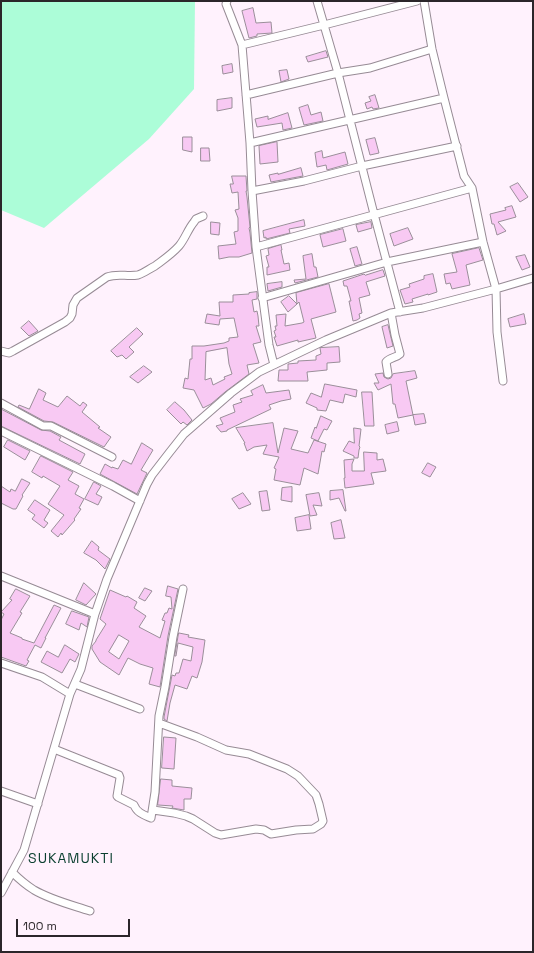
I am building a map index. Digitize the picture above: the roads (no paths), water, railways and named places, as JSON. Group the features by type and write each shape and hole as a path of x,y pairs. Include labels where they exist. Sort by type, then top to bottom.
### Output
{"street":[{"path":"317,1 338,73 400,312"},
{"path":"242,44 417,1"},
{"path":"424,1 432,49 444,98 464,176 472,188 483,242 496,289 497,332 503,381"},
{"path":"226,2 242,44 256,247 269,345 274,365"},
{"path":"246,95 338,73 370,68 432,49"},
{"path":"250,143 444,98"},
{"path":"252,192 304,181 362,166 457,146"},
{"path":"256,247 472,188"},
{"path":"1,352 13,351 65,322 70,318 73,305 77,298 107,277 112,275 141,274 158,264 180,245 196,219 203,216"},
{"path":"262,298 387,262 483,242"},
{"path":"1,893 24,850 70,694 81,669 95,614 107,579 147,484 152,475 184,434 210,410 259,372 326,340 391,313 423,308 533,278"},
{"path":"388,374 386,362 388,359 400,354 391,313"},
{"path":"1,403 43,426 51,426 112,457"},
{"path":"1,431 140,500"},
{"path":"1,576 95,614"},
{"path":"54,749 119,775 120,778 117,796 134,805 138,812 151,818 156,786 159,722 183,589"},
{"path":"1,663 42,677 70,694"},
{"path":"75,684 140,710"},
{"path":"152,810 186,816 221,835 256,828 271,834 313,829 322,824 323,821 320,804 316,795 298,776 287,769 249,754 226,750 159,722"},
{"path":"1,791 38,804"},
{"path":"12,872 36,891 61,902 90,911"}],"district":[{"name":"SUKAMUKTI","path":"71,859"}]}
